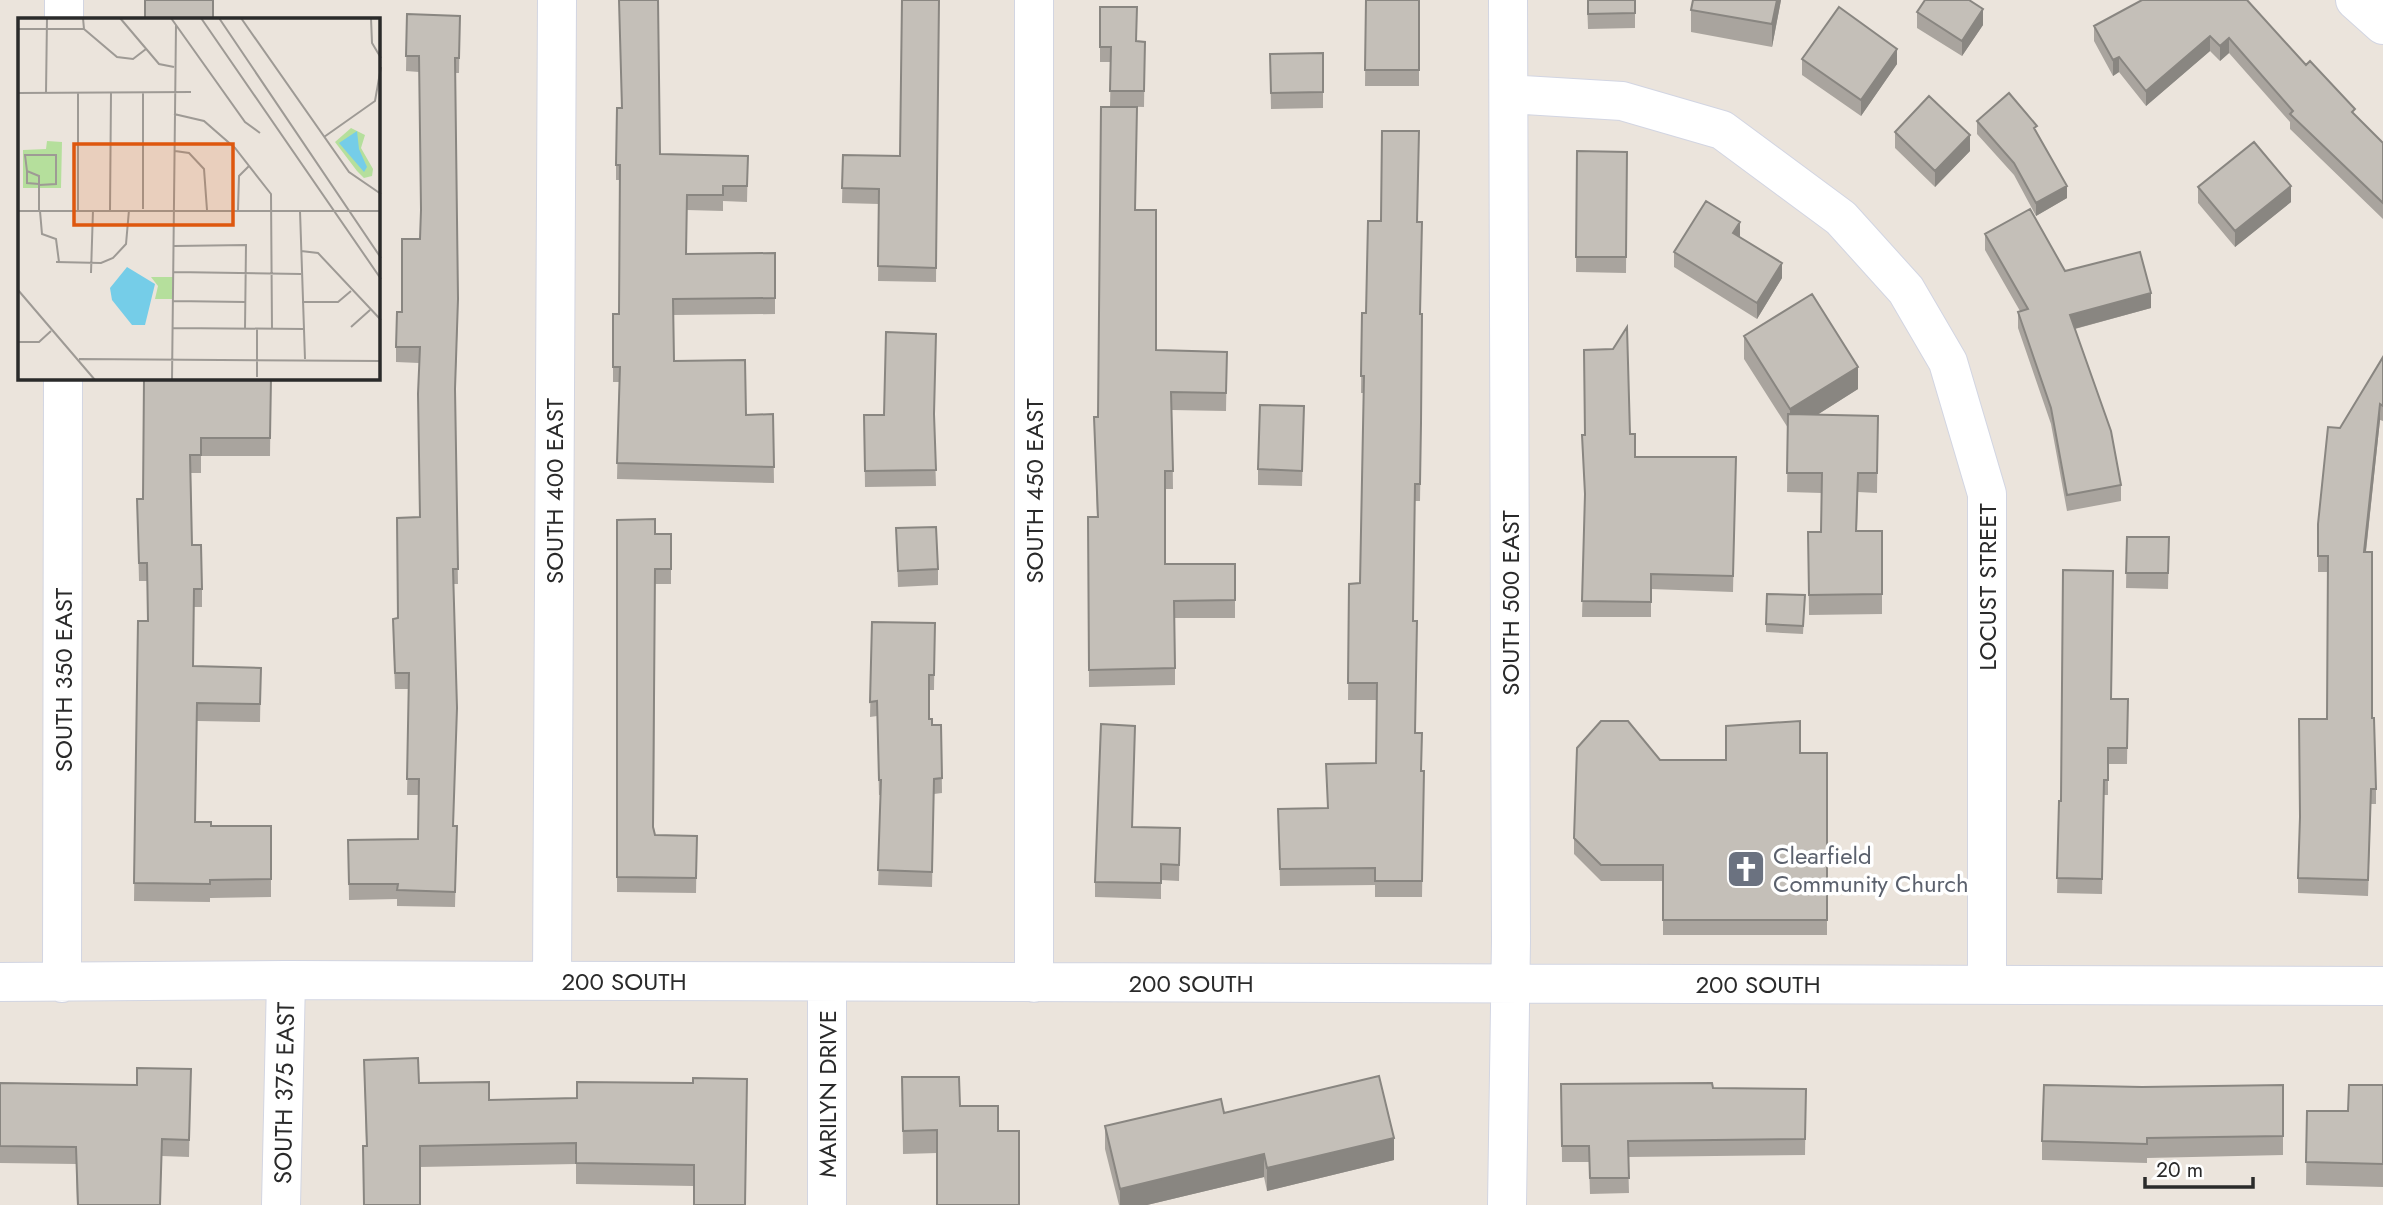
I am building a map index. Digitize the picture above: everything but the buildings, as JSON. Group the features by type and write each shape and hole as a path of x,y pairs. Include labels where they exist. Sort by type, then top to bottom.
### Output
{"street":[{"path":"64,0 64,18"},
{"name":"SOUTH 400 EAST","path":"552,981 557,0"},
{"name":"SOUTH 450 EAST","path":"1034,0 1034,983"},
{"name":"SOUTH 500 EAST","path":"1507,1205 1510,984 1508,0"},
{"path":"2355,0 2383,25"},
{"name":"LOCUST STREET","path":"1509,94 1622,101 1722,130 1841,218 1906,290 1948,362 1987,494 1987,985"},
{"name":"SOUTH 350 EAST","path":"62,983 63,380"},
{"name":"SOUTH 375 EAST","path":"281,1205 286,981"},
{"name":"200 SOUTH","path":"0,982 2383,986"},
{"name":"MARILYN DRIVE","path":"827,982 827,1205"}],"place":[{"name":"Clearfield Community Church","path":"1746,869"}]}
